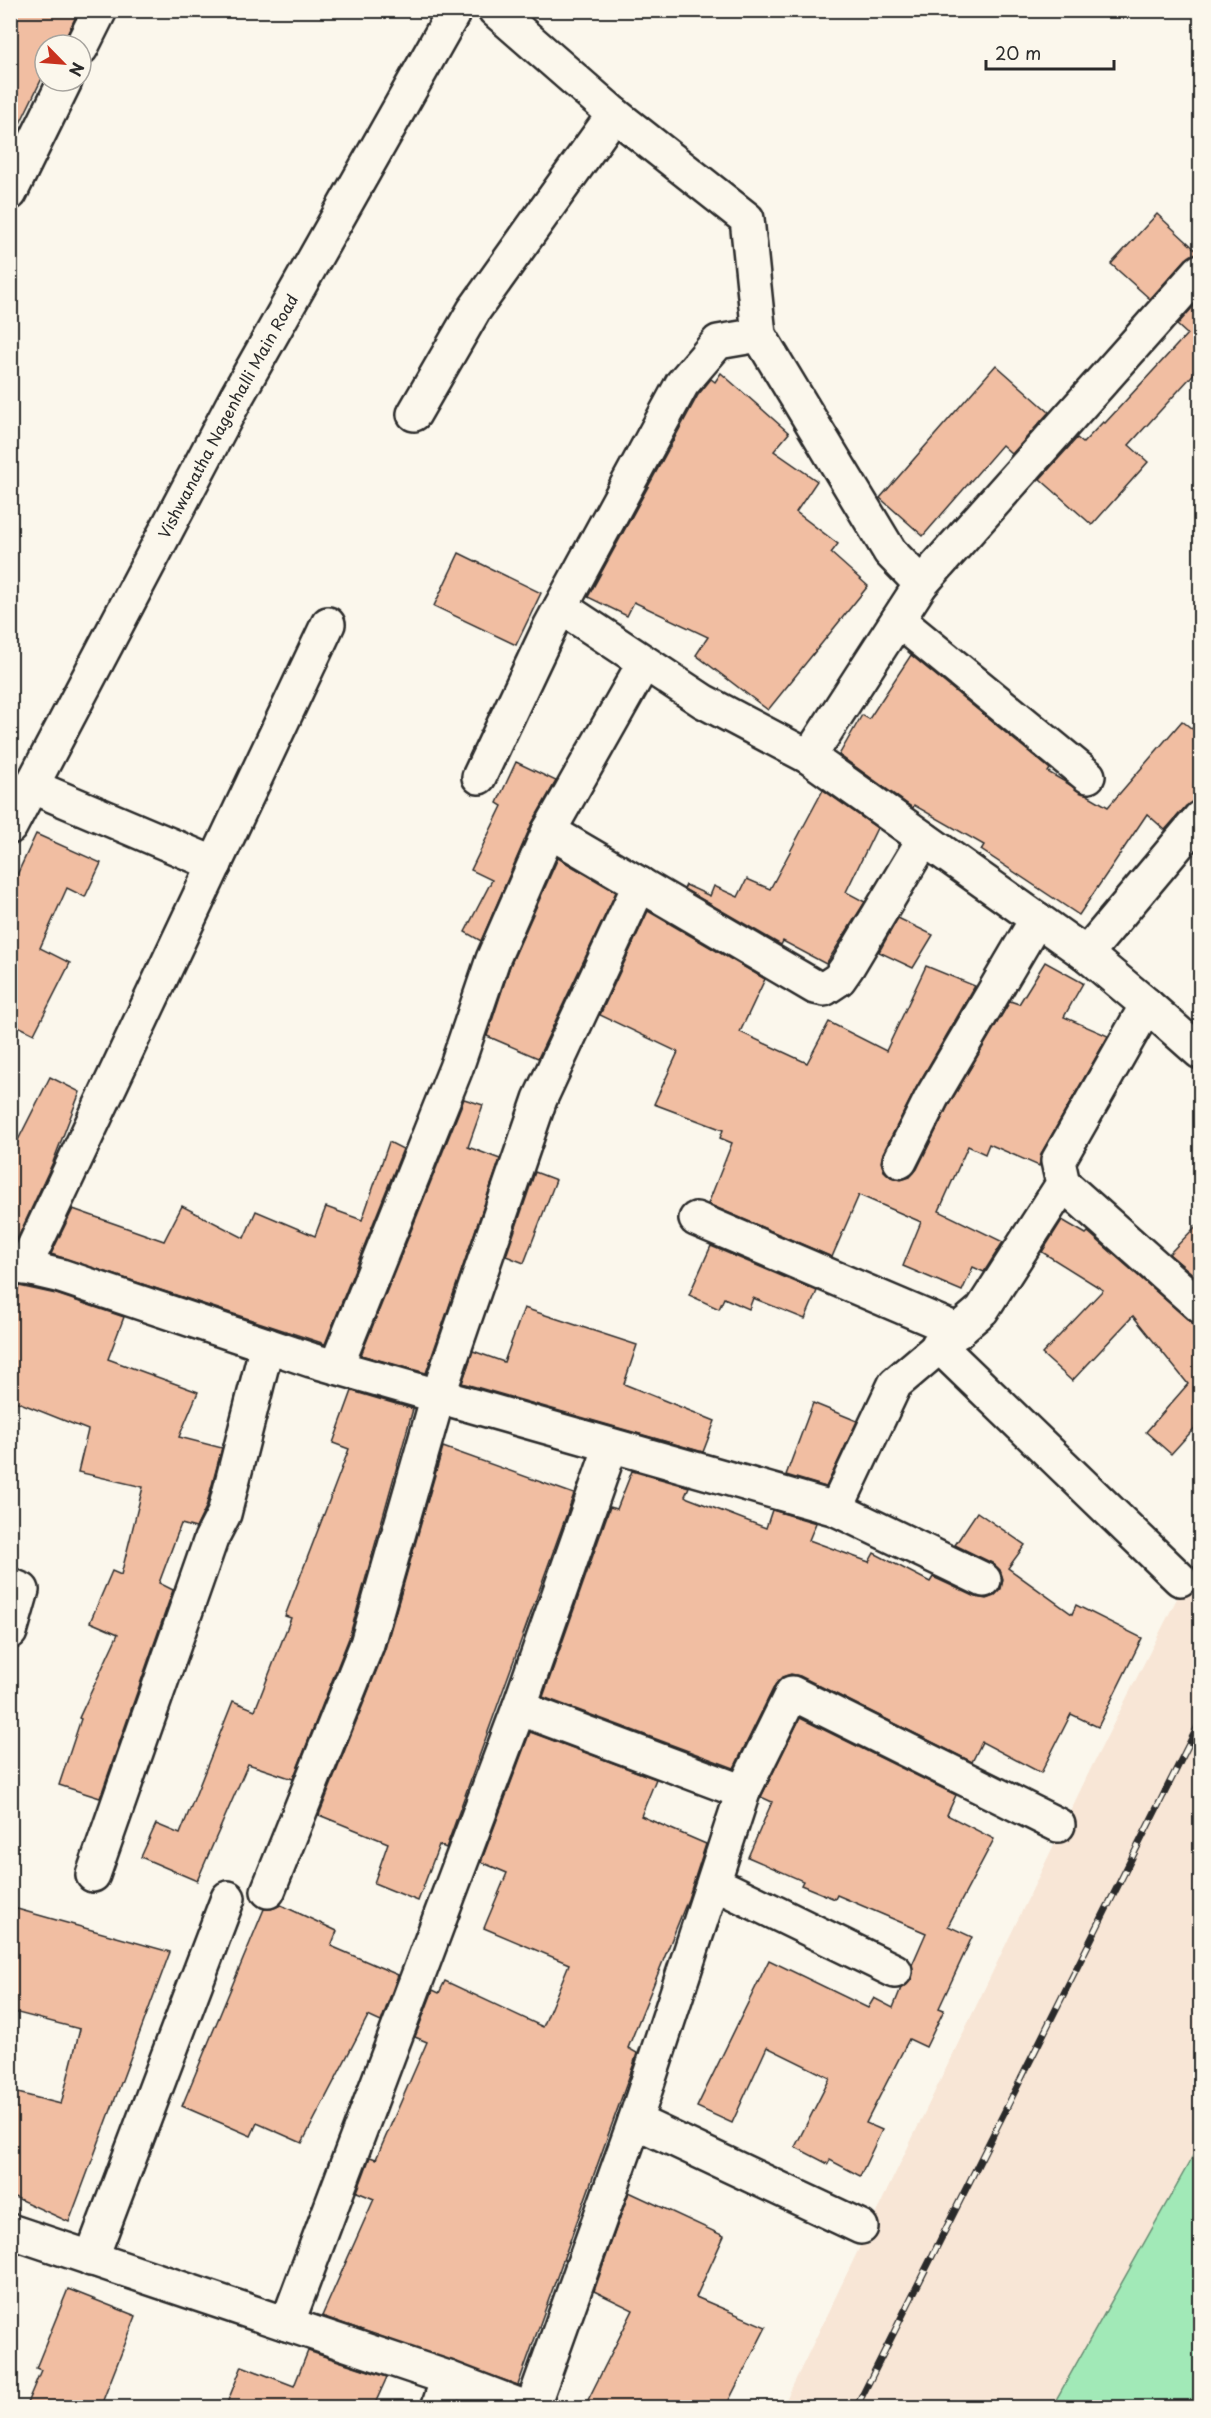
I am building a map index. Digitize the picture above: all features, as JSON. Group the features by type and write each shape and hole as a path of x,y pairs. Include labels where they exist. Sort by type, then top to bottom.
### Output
{"street":[{"path":"88,33 99,10"},
{"name":"Vishwanatha Nagenhalli Main Road","path":"10,827 237,396 455,10"},
{"path":"495,10 614,114 747,219 759,335 890,552 921,584"},
{"path":"10,193 59,93"},
{"path":"414,414 474,310 614,114"},
{"path":"809,757 921,584 1200,271"},
{"path":"479,777 561,607 682,384 718,342 759,335"},
{"path":"561,607 703,702 809,757 1086,954 1200,1052"},
{"path":"897,620 1088,776"},
{"path":"328,624 215,864 17,1266 61,1276 336,1366 836,1509 984,1580"},
{"path":"336,1366 456,1068 493,959 549,831 644,663"},
{"path":"31,786 215,864"},
{"path":"1086,954 1200,818"},
{"path":"549,831 815,987 824,989 839,980 924,839"},
{"path":"268,1891 367,1644 438,1396 540,1099 640,884"},
{"path":"900,1161 932,1097 1037,919"},
{"path":"1148,1005 1058,1161 1063,1184 1200,1306"},
{"path":"836,1509 895,1384 982,1310 1063,1184"},
{"path":"696,1219 949,1338 1180,1579"},
{"path":"93,1875 212,1539 224,1514 267,1345"},
{"path":"287,2324 519,1708 611,1446"},
{"path":"10,1585 22,1590 10,1632"},
{"path":"532,2408 635,2121 743,1792 792,1693 1058,1825"},
{"path":"519,1708 743,1792"},
{"path":"714,1883 895,1971"},
{"path":"91,2259 228,1898"},
{"path":"635,2121 861,2227"},
{"path":"10,2231 287,2324 443,2393 526,2408"}],"shaded area":[{"path":"1200,1553 1200,2140 1194,2154 1052,2407 782,2408 1092,1766"}],"green space":[{"path":"1200,2140 1200,2407 1052,2407 1194,2154"}],"building":[{"path":"10,10 79,10 68,33 33,33 35,93 10,144"},
{"path":"1157,214 1199,253 1186,259 1150,299 1111,264"},
{"path":"1200,299 1200,367 1129,445 1148,462 1092,525 1040,479 1077,438 1083,443 1103,422 1105,423 1187,334 1177,325"},
{"path":"996,365 1049,412 1012,454 1002,445 923,536 880,498"},
{"path":"721,373 789,433 774,451 817,481 796,512 838,544 831,553 868,586 768,710 696,655 708,637 634,602 627,616 588,597 698,395 711,379 715,382"},
{"path":"459,553 541,593 516,645 434,606"},
{"path":"911,655 1050,769 1048,772 1108,807 1182,721 1200,735 1194,742 1200,748 1200,800 1186,806 1165,830 1147,814 1079,915 981,850 984,845 914,805 913,808 839,755 862,715 869,719"},
{"path":"516,762 556,781 532,823 481,941 465,932 492,880 471,870 502,806 497,803"},
{"path":"823,790 877,828 846,892 865,902 826,964 783,941 781,945 684,889 686,885 710,896 714,886 738,897 747,879 770,889"},
{"path":"36,834 101,863 85,897 67,888 40,948 70,963 34,1034 10,1022 10,890"},
{"path":"558,858 616,892 538,1058 487,1036 510,966"},
{"path":"648,911 765,979 740,1032 807,1063 829,1022 886,1051 926,966 975,986 916,1088 883,1153 881,1162 884,1171 891,1177 901,1180 910,1177 917,1169 948,1106 1010,1001 1019,1004 1045,962 1083,983 1064,1017 1108,1036 1042,1152 1039,1166 989,1144 985,1154 968,1146 939,1211 1003,1242 984,1272 973,1267 962,1291 903,1266 921,1222 859,1195 832,1257 708,1204 732,1143 720,1138 723,1130 654,1104 678,1052 600,1015"},
{"path":"898,918 933,935 913,968 879,952"},
{"path":"50,1077 80,1092 53,1162 14,1246 10,1246 10,1156"},
{"path":"464,1099 483,1105 468,1147 500,1159 426,1373 361,1355"},
{"path":"389,1142 403,1149 325,1344 51,1254 73,1209 164,1241 182,1206 244,1238 256,1211 315,1236 326,1207 362,1220"},
{"path":"535,1172 556,1180 524,1263 506,1256"},
{"path":"1062,1220 1086,1234 1088,1232 1190,1321 1200,1335 1200,1422 1171,1454 1146,1432 1188,1384 1133,1316 1072,1381 1042,1354 1103,1290 1042,1252"},
{"path":"1200,1222 1200,1268 1194,1275 1169,1254"},
{"path":"711,1246 817,1291 805,1319 753,1298 749,1309 724,1298 719,1309 689,1295"},
{"path":"19,1286 56,1294 124,1317 108,1359 198,1392 179,1437 222,1448 206,1507 196,1528 181,1524 159,1583 173,1590 100,1798 59,1785 81,1719 79,1718 118,1634 90,1622 112,1571 121,1575 143,1487 78,1472 88,1430 10,1399 10,1308"},
{"path":"524,1308 637,1345 624,1384 715,1421 703,1452 462,1383 473,1351 504,1362"},
{"path":"352,1391 413,1409 349,1638 293,1779 248,1764 197,1881 141,1857 156,1824 180,1834 233,1701 255,1710 291,1618 285,1616 349,1449 333,1443"},
{"path":"813,1403 857,1421 826,1487 786,1475"},
{"path":"443,1447 574,1494 446,1848 439,1845 418,1901 374,1883 388,1843 319,1815 385,1649"},
{"path":"632,1471 689,1487 685,1496 688,1498 766,1528 772,1510 816,1523 809,1540 869,1562 874,1553 930,1582 933,1577 976,1597 986,1599 994,1596 1001,1589 1003,1579 1000,1570 992,1563 955,1545 977,1512 1025,1545 1008,1568 1072,1614 1076,1605 1142,1638 1098,1727 1071,1714 1041,1773 982,1742 972,1762 800,1676 791,1674 782,1677 775,1685 734,1768 543,1697 610,1507 617,1509"},
{"path":"800,1718 956,1795 947,1815 994,1839 948,1926 972,1937 939,2008 944,2010 926,2047 909,2039 866,2123 882,2130 860,2176 830,2160 828,2164 795,2147 830,2078 767,2047 732,2123 697,2107 769,1960 868,2008 874,1998 893,2008 901,1988 912,1979 912,1965 926,1933 837,1895 835,1899 801,1885 803,1881 748,1857 772,1802 761,1797"},
{"path":"530,1732 656,1779 641,1816 706,1844 688,1899 628,2048 637,2053 633,2066 518,2385 322,2316 374,2199 357,2192 370,2157 376,2159 427,2042 415,2037 433,1990 439,1993 445,1981 543,2027 569,1964 484,1928 507,1873 481,1862"},
{"path":"281,1905 337,1931 331,1946 398,1975 381,2022 368,2016 302,2143 257,2123 251,2136 182,2106 264,1909"},
{"path":"10,1907 170,1952 69,2222 10,2195 10,2091 61,2104 80,2029 10,2011"},
{"path":"629,2192 724,2236 696,2297 766,2327 725,2408 584,2408 633,2310 594,2291"},
{"path":"68,2289 136,2316 100,2408 25,2408 41,2370 36,2368"},
{"path":"308,2351 387,2377 373,2408 225,2408 242,2366 294,2386"}],"railway":[{"path":"856,2408 1200,1722"}]}
